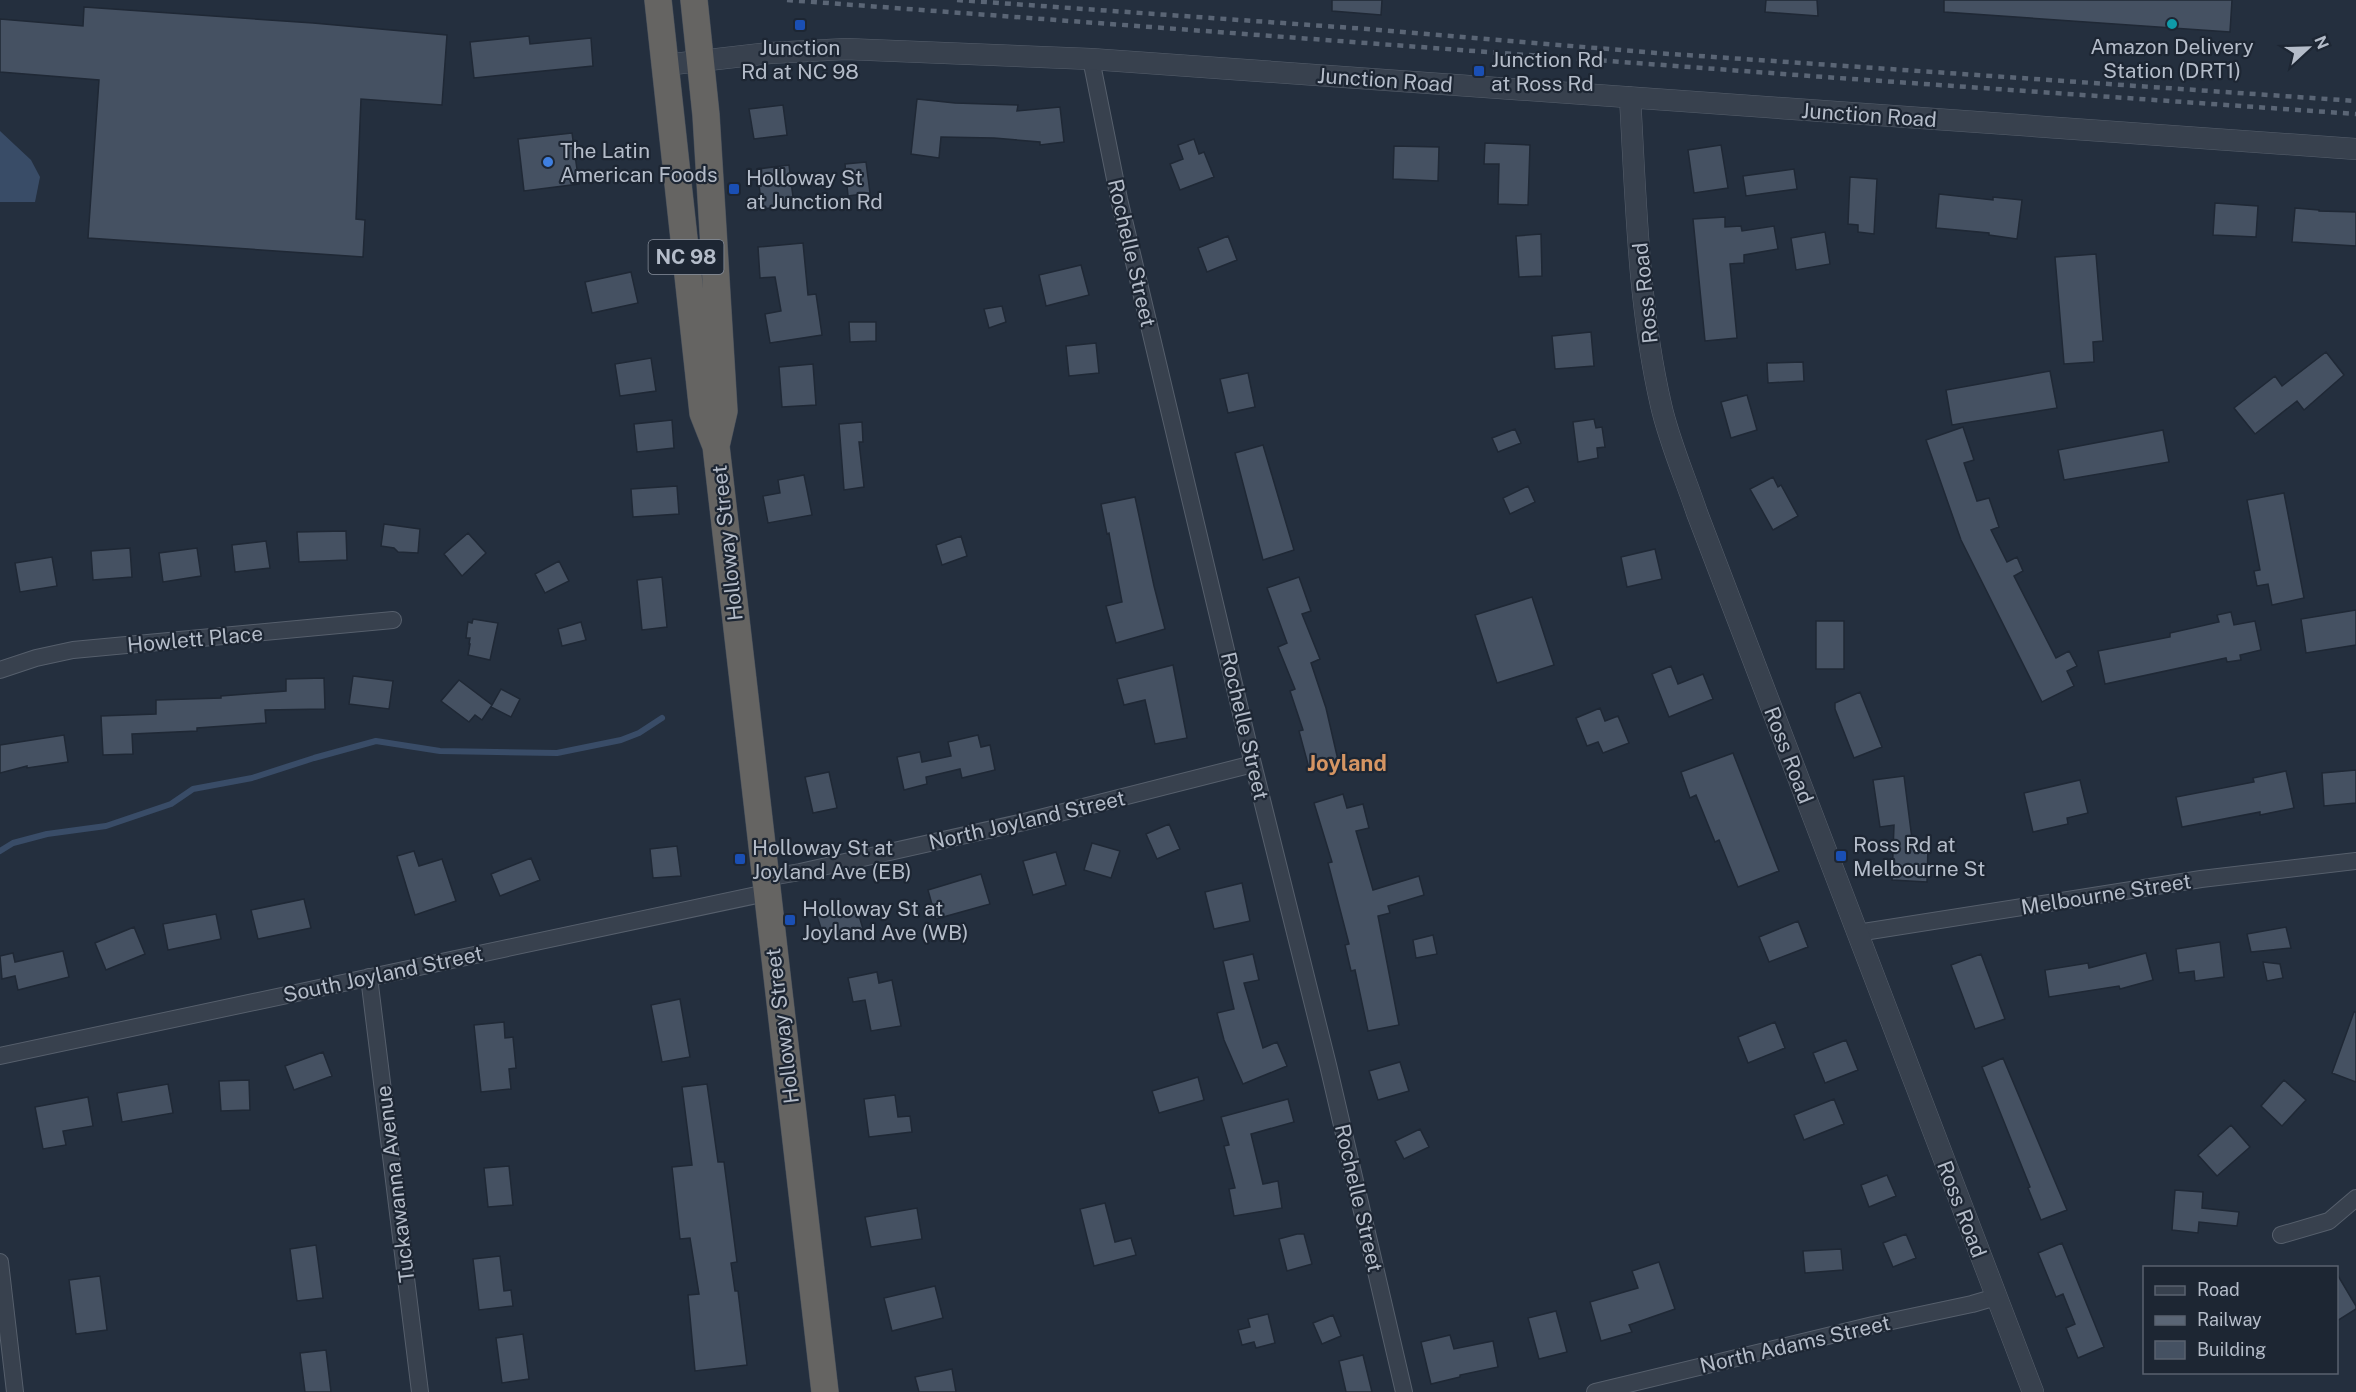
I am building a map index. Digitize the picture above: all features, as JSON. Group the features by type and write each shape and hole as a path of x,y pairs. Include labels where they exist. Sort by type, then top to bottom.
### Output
{"highway":[{"name":"Holloway Street","path":"658,0 703,413 717,446 825,1392"},
{"name":"Holloway Street","path":"694,0 706,115 724,411 717,446"}],"street":[{"name":"Junction Road","path":"665,65 770,53 846,50 1091,59 2356,148"},
{"name":"Rochelle Street","path":"1091,59 1119,199 1253,764 1328,1065 1404,1392"},
{"name":"Ross Road","path":"1630,97 1646,315 1661,406 1700,523 2033,1392"},
{"name":"Howlett Place","path":"0,670 36,658 73,650 393,620"},
{"name":"North Joyland Street","path":"766,885 800,872 1024,822 1253,764"},
{"name":"Melbourne Street","path":"1857,933 2201,879 2356,861"},
{"name":"South Joyland Street","path":"0,1056 369,977 766,885"},
{"name":"Tuckawanna Avenue","path":"369,977 420,1392"},
{"path":"2281,1235 2329,1221 2356,1198"},
{"path":"0,1262 15,1392"},
{"name":"North Adams Street","path":"1595,1392 1996,1297"}],"water":[{"path":"0,131 31,160 40,177 35,202 0,202"}],"building":[{"path":"1332,0 1382,0 1381,15 1332,11"},
{"path":"1766,0 1817,0 1818,16 1765,12"},
{"name":"Amazon Delivery Station (DRT1)","path":"1944,0 2232,0 2230,32 1944,12"},
{"path":"84,7 447,35 442,105 361,99 356,219 365,220 363,257 88,238 99,80 0,72 0,19 83,26"},
{"path":"529,36 530,44 591,38 593,66 474,78 470,42"},
{"path":"917,99 1018,105 1017,111 1060,107 1064,142 1040,145 1040,142 994,138 941,137 939,158 911,154"},
{"path":"783,105 787,135 754,139 749,109"},
{"name":"The Latin American Foods","path":"572,133 579,184 524,191 518,139"},
{"path":"1194,139 1199,154 1204,152 1214,177 1180,190 1170,164 1183,159 1178,145"},
{"path":"1485,143 1530,145 1528,205 1498,204 1499,164 1484,164"},
{"path":"1721,145 1728,188 1694,193 1688,150"},
{"path":"1394,146 1439,147 1438,181 1393,179"},
{"path":"866,162 870,193 848,196 845,164"},
{"path":"789,165 794,205 762,209 757,169"},
{"path":"1794,169 1797,189 1746,196 1743,176"},
{"path":"1850,177 1877,179 1874,234 1858,232 1858,225 1848,224"},
{"path":"1939,194 1993,200 1993,197 2022,200 2017,239 1989,235 1989,233 1936,228"},
{"path":"2215,203 2258,206 2256,237 2213,235"},
{"path":"2295,208 2356,212 2356,246 2292,242"},
{"path":"1725,217 1725,227 1741,226 1742,231 1774,226 1778,249 1744,255 1744,263 1730,264 1737,338 1705,341 1693,219"},
{"path":"1825,232 1830,264 1796,270 1791,238"},
{"path":"1541,234 1542,276 1519,277 1516,236"},
{"path":"1228,236 1237,260 1207,272 1198,248"},
{"path":"803,243 808,295 816,294 822,335 770,343 765,314 781,311 775,277 760,278 758,247"},
{"path":"2096,254 2103,341 2093,342 2094,362 2064,364 2055,257"},
{"path":"1081,265 1089,295 1046,306 1039,275"},
{"path":"631,272 638,303 592,313 585,282"},
{"path":"1002,306 1006,322 989,328 984,309"},
{"path":"849,322 876,322 876,341 850,342"},
{"path":"1591,332 1594,366 1555,369 1552,336"},
{"path":"1096,343 1099,373 1069,376 1066,346"},
{"path":"2326,352 2344,375 2304,410 2297,401 2255,434 2234,408 2275,376 2282,386"},
{"path":"651,358 656,391 620,396 615,364"},
{"path":"1803,362 1804,381 1768,383 1767,363"},
{"path":"813,364 816,405 782,407 779,367"},
{"path":"2050,371 2057,408 1952,425 1946,390"},
{"path":"1248,373 1255,407 1228,413 1220,379"},
{"path":"1747,395 1757,430 1731,438 1721,402"},
{"path":"1594,419 1596,428 1602,427 1605,447 1597,448 1598,458 1578,462 1573,422"},
{"path":"672,420 674,448 637,452 634,424"},
{"path":"862,422 863,442 859,442 864,487 844,490 839,424"},
{"path":"1963,427 1974,460 1964,463 1977,501 1989,498 1999,527 1991,530 2007,562 2017,557 2023,571 2014,576 2056,658 2069,651 2077,666 2067,671 2074,686 2042,702 1961,540 1926,440"},
{"path":"1515,429 1521,443 1498,452 1492,438"},
{"path":"2163,430 2169,462 2064,480 2058,450"},
{"path":"1263,445 1294,550 1263,560 1235,453"},
{"path":"804,475 812,515 768,523 763,496 780,493 778,480"},
{"path":"1773,477 1778,487 1781,485 1798,516 1773,530 1750,489"},
{"path":"677,486 679,514 633,517 631,489"},
{"path":"1528,486 1535,502 1510,514 1503,498"},
{"path":"2284,493 2304,598 2272,605 2268,584 2257,586 2254,571 2260,570 2247,500"},
{"path":"1135,497 1165,629 1116,643 1106,606 1122,602 1101,504"},
{"path":"384,524 420,529 418,553 398,552 394,548 381,546"},
{"path":"346,531 347,560 299,562 297,532"},
{"path":"468,533 486,553 462,576 444,554"},
{"path":"961,536 967,556 942,565 936,545"},
{"path":"266,541 270,568 235,572 232,545"},
{"path":"130,548 132,577 93,580 91,551"},
{"path":"197,548 201,576 163,582 159,553"},
{"path":"1655,549 1662,579 1627,587 1621,557"},
{"path":"52,557 57,586 20,592 15,563"},
{"path":"559,561 569,581 545,593 535,574"},
{"path":"662,577 667,627 642,630 637,580"},
{"path":"1299,577 1311,611 1302,614 1320,659 1311,663 1326,708 1338,760 1309,768 1299,731 1303,730 1290,691 1295,689 1278,647 1287,643 1267,588"},
{"path":"1532,597 1554,665 1497,683 1475,615"},
{"path":"2356,610 2356,645 2306,653 2301,619"},
{"path":"2231,612 2234,625 2255,621 2261,650 2240,655 2241,660 2227,662 2226,658 2105,684 2098,651 2170,637 2170,633 2219,622 2217,615"},
{"path":"473,619 498,623 490,660 468,655 470,638 466,638 468,622 472,623"},
{"path":"1816,621 1844,621 1844,669 1816,669"},
{"path":"581,622 586,640 562,646 558,629"},
{"path":"1173,665 1187,738 1155,744 1145,700 1124,705 1117,679"},
{"path":"1671,666 1678,684 1703,674 1713,699 1669,717 1652,674"},
{"path":"353,676 393,681 389,709 349,704"},
{"path":"324,678 325,709 265,710 266,723 197,728 197,731 132,734 133,754 103,755 101,716 156,714 156,700 221,698 221,696 286,691 286,679"},
{"path":"459,680 492,705 482,720 475,715 469,722 441,701"},
{"path":"501,689 520,699 511,717 491,707"},
{"path":"1860,692 1882,747 1854,758 1835,709 1835,703"},
{"path":"1600,708 1605,721 1618,716 1629,743 1603,753 1598,742 1587,746 1576,718"},
{"path":"64,735 68,762 27,768 27,766 0,773 0,745"},
{"path":"978,735 981,747 990,745 995,770 962,778 960,769 926,777 927,784 904,790 897,757 920,752 922,762 951,756 948,742"},
{"path":"1733,753 1779,871 1738,887 1719,840 1715,842 1696,795 1690,798 1681,772"},
{"path":"2356,770 2356,803 2324,806 2322,773"},
{"path":"2286,771 2294,808 2182,827 2176,797 2254,782 2253,778"},
{"path":"829,772 837,808 813,813 805,777"},
{"path":"1904,776 1913,847 1928,847 1927,882 1892,880 1894,825 1880,827 1873,780"},
{"path":"2080,780 2088,813 2067,818 2068,824 2033,832 2024,793"},
{"path":"1343,794 1347,808 1363,804 1369,828 1356,831 1373,890 1419,876 1424,895 1388,906 1390,913 1378,916 1399,1025 1368,1031 1355,970 1351,971 1345,945 1349,944 1328,863 1332,862 1314,803"},
{"path":"1169,824 1180,849 1157,859 1146,834"},
{"path":"1092,843 1120,851 1111,878 1084,870"},
{"path":"677,846 681,876 653,878 650,849"},
{"path":"414,851 419,866 442,859 456,901 415,915 397,856"},
{"path":"1056,852 1066,885 1033,895 1023,861"},
{"path":"531,858 540,880 500,896 491,874"},
{"path":"981,874 990,904 936,919 928,890"},
{"path":"1242,883 1250,921 1214,929 1205,892"},
{"path":"304,899 311,928 258,939 251,910"},
{"path":"856,905 863,929 825,940 817,916"},
{"path":"216,914 221,939 168,950 163,924"},
{"path":"1798,921 1808,947 1769,962 1759,937"},
{"path":"134,927 145,954 106,970 95,943"},
{"path":"2286,927 2291,948 2251,952 2247,934"},
{"path":"1433,935 1437,954 1416,958 1413,940"},
{"path":"2220,942 2224,977 2195,981 2194,971 2179,973 2176,949"},
{"path":"63,951 69,977 18,990 15,976 2,979 0,956 13,953 15,962"},
{"path":"2146,953 2153,980 2120,989 2119,986 2049,997 2045,970 2088,963 2089,968"},
{"path":"1253,954 1259,980 1244,983 1263,1048 1277,1042 1287,1066 1243,1084 1224,1040 1217,1013 1234,1009 1223,961"},
{"path":"1981,954 2005,1019 1975,1029 1951,965"},
{"path":"2263,962 2280,964 2283,978 2267,981"},
{"path":"877,972 879,983 892,980 901,1026 871,1031 865,1000 853,1002 848,978"},
{"path":"680,999 690,1057 662,1062 651,1005"},
{"path":"2354,1012 2356,1012 2356,1082 2332,1073"},
{"path":"504,1022 505,1038 513,1037 516,1068 509,1069 511,1089 481,1092 474,1025"},
{"path":"1775,1022 1785,1048 1748,1063 1738,1037"},
{"path":"1846,1040 1858,1070 1825,1083 1813,1053"},
{"path":"323,1052 332,1076 294,1090 285,1066"},
{"path":"2003,1058 2067,1210 2041,1220 1982,1067"},
{"path":"1400,1062 1409,1091 1378,1100 1369,1071"},
{"path":"1198,1077 1204,1100 1159,1113 1152,1091"},
{"path":"249,1080 250,1110 221,1111 219,1081"},
{"path":"2284,1080 2306,1100 2282,1126 2261,1106"},
{"path":"168,1084 173,1113 122,1122 117,1093"},
{"path":"707,1084 718,1162 724,1162 737,1262 731,1263 735,1291 738,1291 747,1365 695,1371 688,1295 699,1294 690,1238 680,1239 672,1167 692,1165 682,1087"},
{"path":"895,1095 898,1117 910,1116 912,1132 869,1137 864,1099"},
{"path":"88,1097 93,1126 63,1131 66,1145 43,1149 35,1107"},
{"path":"1288,1099 1294,1122 1251,1134 1263,1184 1278,1181 1282,1208 1234,1216 1229,1189 1235,1188 1224,1146 1229,1145 1221,1117"},
{"path":"1834,1099 1844,1124 1804,1140 1794,1115"},
{"path":"2231,1125 2250,1147 2217,1176 2198,1155"},
{"path":"1420,1129 1429,1147 1404,1159 1395,1141"},
{"path":"509,1166 513,1205 488,1207 484,1168"},
{"path":"1887,1175 1896,1196 1869,1207 1861,1185"},
{"path":"2175,1190 2203,1192 2202,1208 2239,1212 2237,1226 2199,1222 2198,1233 2172,1230"},
{"path":"1105,1203 1115,1242 1131,1238 1136,1255 1094,1266 1080,1209"},
{"path":"917,1208 922,1239 871,1247 865,1217"},
{"path":"1304,1234 1312,1264 1287,1271 1279,1239"},
{"path":"1906,1234 1916,1258 1893,1267 1883,1243"},
{"path":"2062,1243 2104,1347 2078,1358 2066,1328 2075,1324 2063,1294 2056,1297 2038,1253"},
{"path":"316,1245 323,1298 297,1301 290,1249"},
{"path":"1841,1249 1843,1270 1805,1273 1803,1251"},
{"path":"500,1256 504,1291 511,1290 513,1306 479,1310 473,1259"},
{"path":"1659,1262 1675,1309 1629,1325 1632,1332 1601,1341 1590,1302 1638,1288 1632,1271"},
{"path":"100,1276 107,1330 76,1334 69,1280"},
{"path":"2338,1276 2356,1306 2356,1309 2338,1320"},
{"path":"935,1286 943,1318 892,1331 884,1298"},
{"path":"1556,1311 1567,1352 1539,1359 1528,1318"},
{"path":"1268,1314 1275,1343 1256,1348 1254,1342 1242,1345 1238,1330 1250,1327 1248,1319"},
{"path":"1333,1315 1341,1336 1322,1344 1313,1323"},
{"path":"523,1334 529,1379 502,1383 496,1338"},
{"path":"1450,1335 1454,1349 1493,1341 1498,1367 1431,1384 1421,1342"},
{"path":"326,1350 331,1392 305,1392 300,1353"},
{"path":"1363,1355 1372,1392 1346,1392 1339,1361"},
{"path":"952,1369 956,1392 919,1392 915,1377"}],"waterway":[{"path":"0,851 13,843 47,834 106,826 171,804 193,789 252,778 376,741 440,751 557,753 621,740 639,733 662,718"}],"railway":[{"path":"787,0 2356,114"},
{"path":"957,0 1367,29 1656,53 2356,101"}],"place":[{"name":"Amazon Delivery Station (DRT1)","path":"2172,24"},
{"name":"Junction Rd at NC 98","path":"800,25"},
{"name":"Junction Rd at Ross Rd","path":"1479,71"},
{"name":"The Latin American Foods","path":"548,162"},
{"name":"Holloway St at Junction Rd","path":"734,189"},
{"name":"Ross Rd at Melbourne St","path":"1841,856"},
{"name":"Holloway St at Joyland Ave (EB)","path":"740,859"},
{"name":"Holloway St at Joyland Ave (WB)","path":"790,920"}],"district":[{"name":"Joyland","path":"1347,763"}]}
